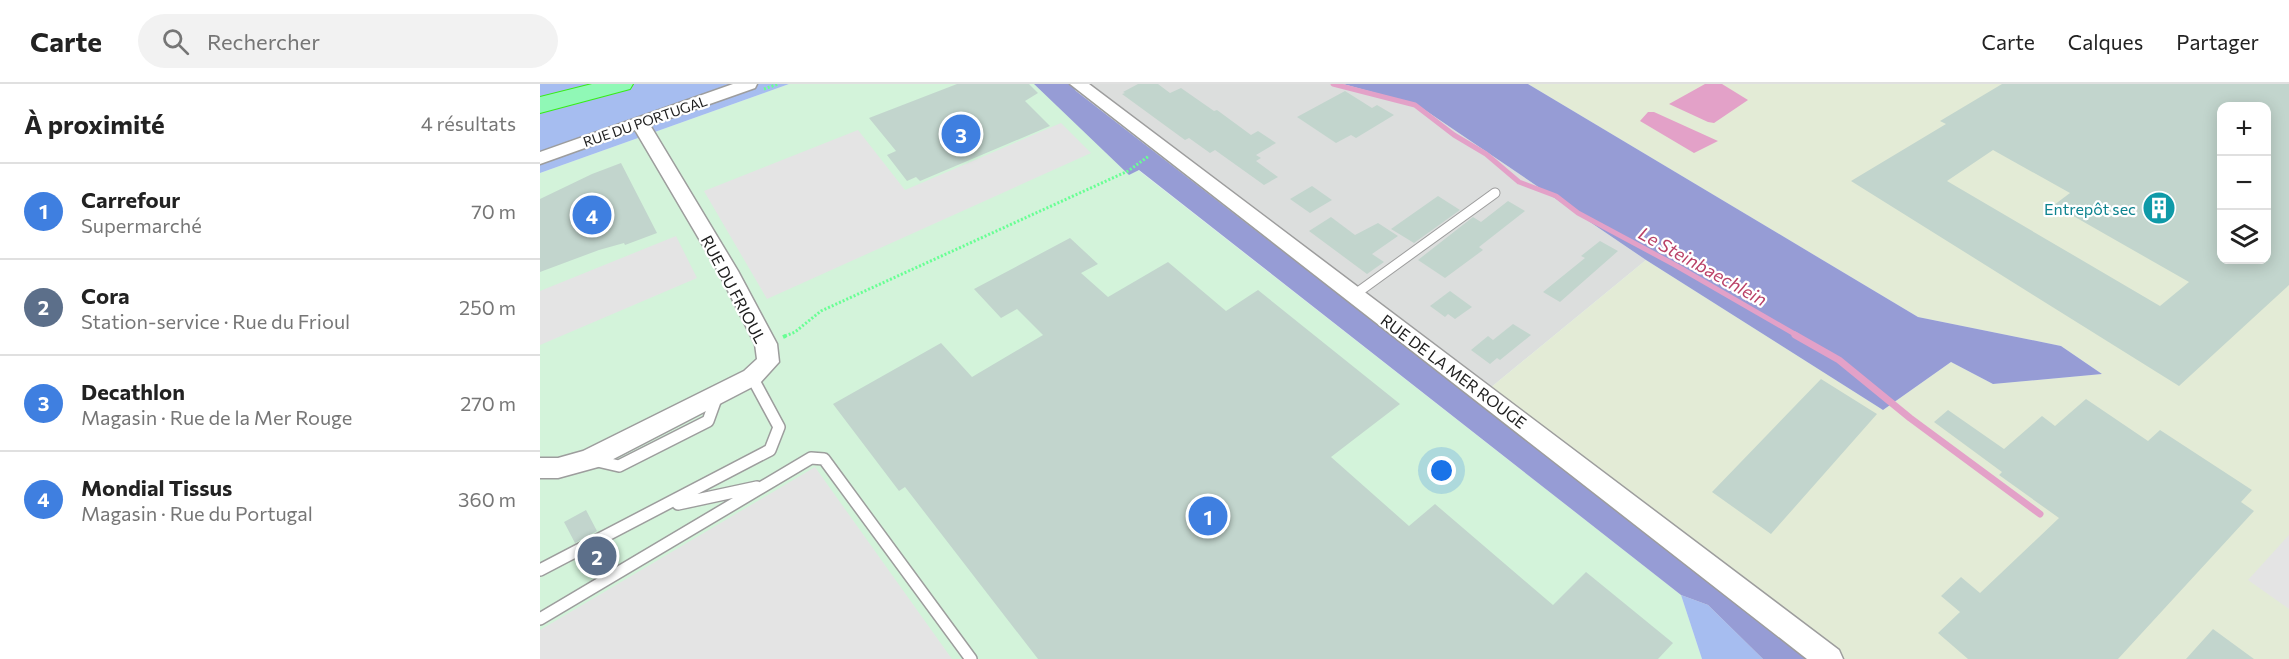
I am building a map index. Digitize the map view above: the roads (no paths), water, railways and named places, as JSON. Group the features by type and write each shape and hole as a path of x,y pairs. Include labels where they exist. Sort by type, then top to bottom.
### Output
{"highway":[{"path":"540,105 621,84"}],"street":[{"name":"RUE DU PORTUGAL","path":"540,158 749,84"},
{"name":"RUE DE LA MER ROUGE","path":"1078,84 1829,659"},
{"name":"RUE DU FRIOUL","path":"540,468 558,468 589,460 752,377 768,362 766,344 728,271 639,123"}],"lane":[{"path":"1354,295 1495,193"},
{"path":"540,570 770,450 779,427 752,377"},
{"path":"540,619 811,458 824,459 971,659"},
{"path":"664,507 766,485"}],"waterway":[{"name":"Le Steinbaechlein","path":"1333,84 1415,105 1454,135 1486,154 1519,182 1556,196 1578,213 1675,265 1798,336"},
{"name":"Le Steinbaechlein","path":"1795,335 1839,360 1910,418 2040,514"}],"place":[{"name":"Decathlon","path":"961,134"},
{"name":"Entrepôt sec","path":"2159,208"},
{"name":"Mondial Tissus","path":"592,215"},
{"name":"Carrefour","path":"1208,516"},
{"name":"Cora","path":"597,556"}]}
